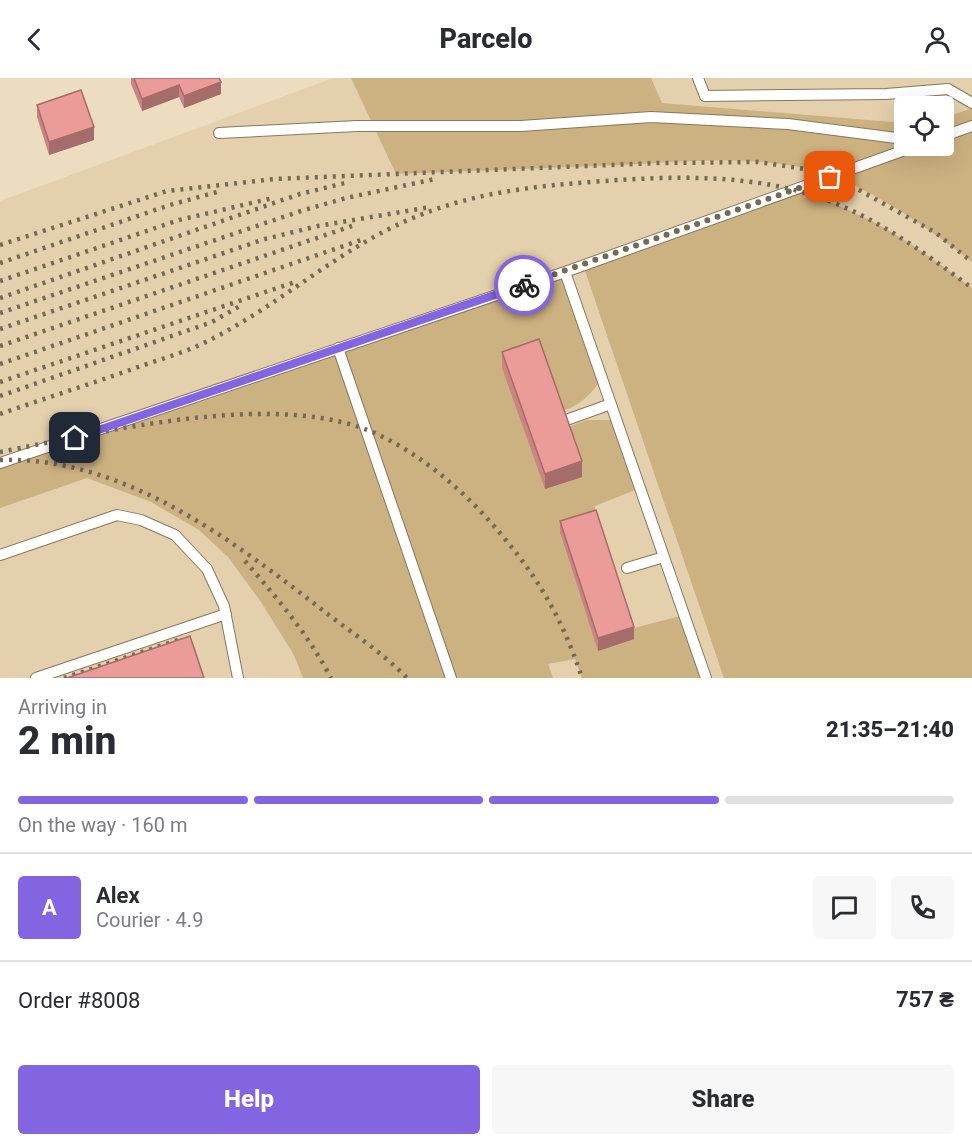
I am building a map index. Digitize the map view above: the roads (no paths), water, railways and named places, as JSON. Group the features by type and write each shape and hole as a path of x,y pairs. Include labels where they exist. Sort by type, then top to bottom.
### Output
{"lane":[{"path":"698,78 705,96 886,94 948,89 972,103"},
{"path":"944,78 948,89"},
{"path":"219,133 357,126 521,126 651,117 788,124 894,138"},
{"path":"954,132 972,126"},
{"path":"0,463 565,272 894,154"},
{"path":"565,272 706,678"},
{"path":"338,348 451,678"},
{"path":"569,419 611,404"},
{"path":"0,555 117,515 141,520 175,535 207,569 225,614 238,678"},
{"path":"627,568 664,557"},
{"path":"36,678 225,614"}],"railway":[{"path":"0,245 167,191 275,179 658,163 758,162 812,170 852,186 936,233 972,262"},
{"path":"0,414 195,347 250,317 353,249 408,220 456,203 528,188 658,178 712,178 766,184 818,197 880,225 972,288"},
{"path":"0,313 301,211 346,198 435,179"},
{"path":"0,298 300,194 349,182"},
{"path":"0,263 170,205 217,192"},
{"path":"0,281 179,220 273,198"},
{"path":"0,329 265,239 318,226 430,207"},
{"path":"0,346 352,226"},
{"path":"0,364 364,239"},
{"path":"0,382 298,281"},
{"path":"0,396 212,322 240,306"},
{"path":"0,452 141,425 245,414 294,415 341,422 381,436 423,461 449,482 474,504 502,535 543,591 564,632 582,678"},
{"path":"0,460 45,462 90,472 132,487 174,508 214,531 252,557 378,652 407,678"},
{"path":"245,561 302,631 331,678"},
{"path":"64,678 181,639"}]}
